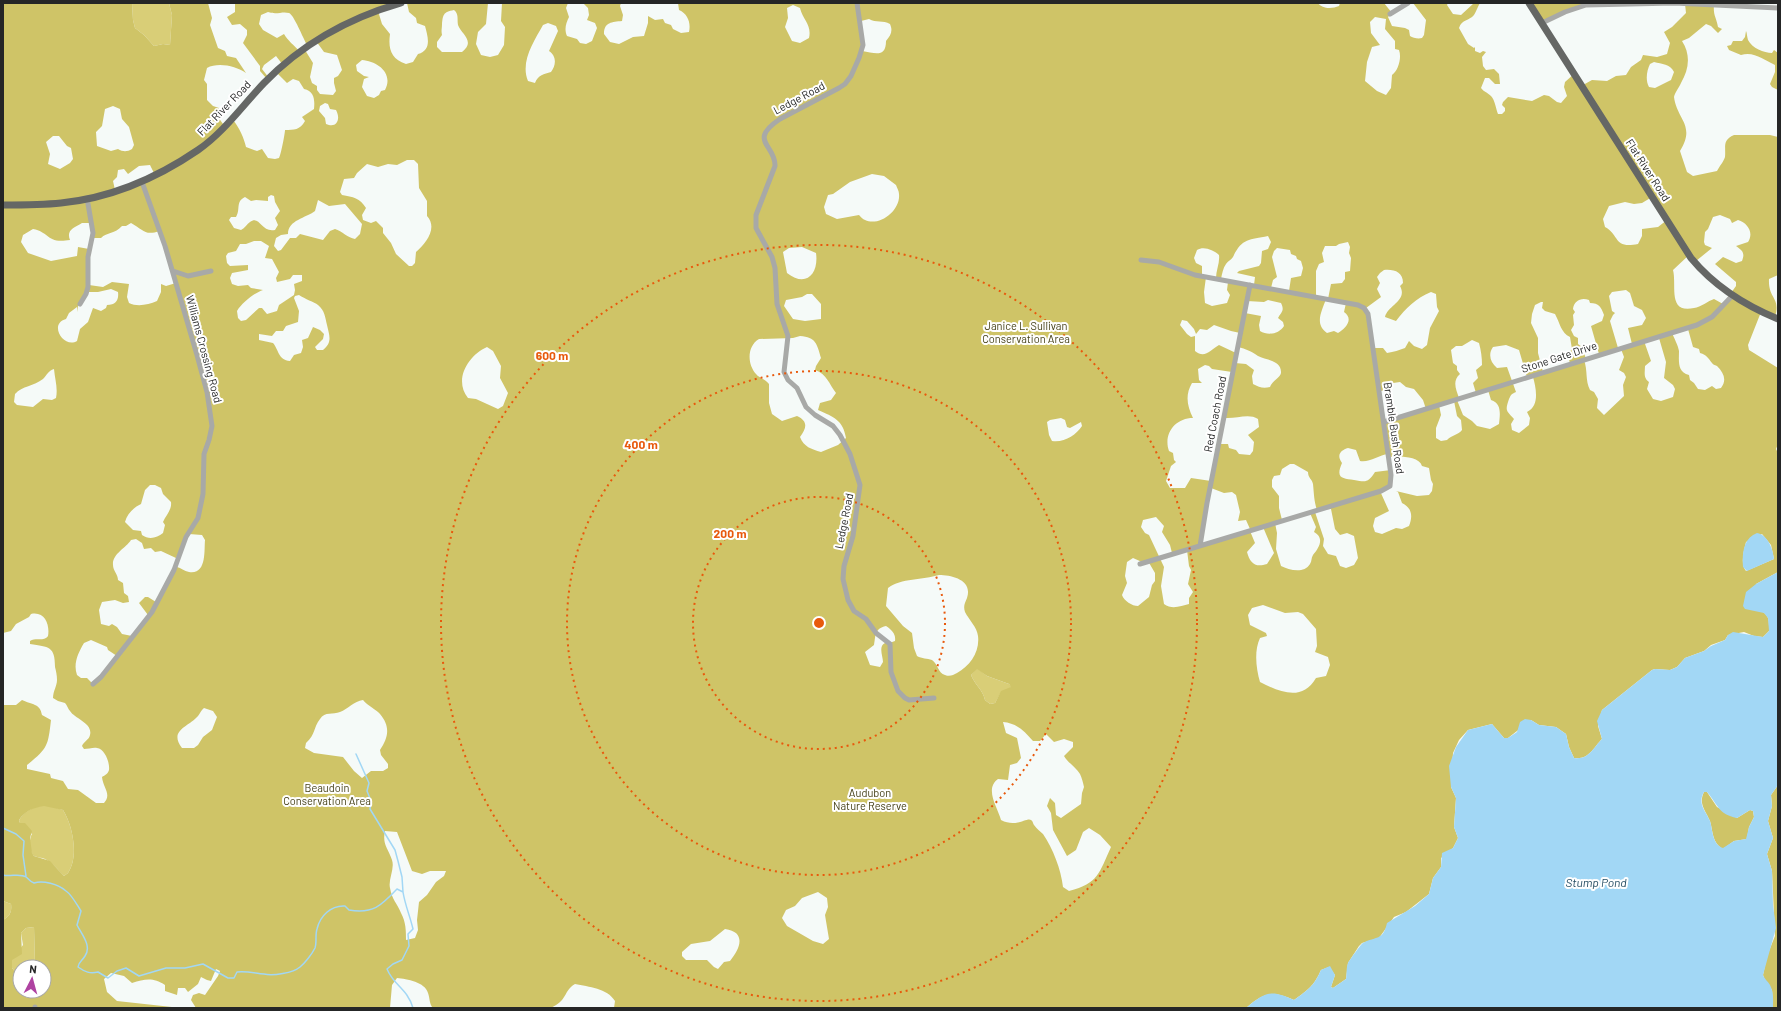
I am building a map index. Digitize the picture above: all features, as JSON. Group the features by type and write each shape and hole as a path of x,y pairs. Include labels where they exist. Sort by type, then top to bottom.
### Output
{"main road":[{"name":"Flat River Road","path":"3,205 59,203 123,189 142,182 180,162 204,146 233,118 266,81 308,46 350,21 390,5 401,3"},
{"name":"Flat River Road","path":"1529,3 1691,258 1716,285 1751,307 1778,319"}],"street":[{"name":"Ledge Road","path":"857,3 863,34 863,45 859,58 848,81 833,92 772,124 765,133 765,145 776,163 773,175 756,215 755,223 758,234 772,257 776,273 777,304 788,336 784,372 788,380 796,388 806,407 815,415 831,424 840,435 850,454 860,485 854,536 844,566 843,579 848,600 854,611 866,619 876,633 890,644 892,678 902,695 909,700 934,698"},
{"path":"1390,14 1408,3"},
{"path":"1542,23 1565,12 1586,5 1674,3 1778,8"},
{"name":"Williams Crossing Road","path":"93,684 101,677 152,612 174,570 182,545 201,512 204,494 204,454 211,433 212,420 198,355 156,217 142,182"},
{"path":"80,304 87,291 88,257 93,233 87,198"},
{"name":"Bramble Bush Road","path":"1140,564 1326,508 1389,487 1392,475 1368,314 1364,308 1351,304 1195,275 1159,262 1141,260"},
{"path":"173,271 188,276 211,271"},
{"name":"Red Coach Road","path":"1200,546 1250,285"},
{"name":"Stone Gate Drive","path":"1384,422 1697,325 1712,317 1732,296"}],"shaded area":[{"path":"132,3 169,3 172,15 170,45 163,44 154,46 135,28"},
{"path":"977,668 987,676 1009,684 1012,687 1000,694 995,703 990,704 985,700 983,693 971,675"},
{"path":"48,805 63,810 70,824 74,850 73,859 68,873 64,876 44,858 33,855 30,844 32,834 20,823 19,820 25,813 32,809 39,806"},
{"path":"3,901 11,904 11,912 3,920"},
{"path":"34,927 35,959 12,959 23,945 21,933 26,928"}],"green space":[{"path":"3,3 132,3 135,28 154,46 163,44 170,45 172,15 169,3 208,3 212,18 210,25 218,48 225,51 227,56 236,58 246,73 237,68 222,65 207,68 204,80 207,84 207,100 213,106 219,108 218,117 223,124 233,120 241,133 246,147 257,151 262,149 268,158 275,159 279,158 280,156 285,130 294,130 301,126 305,121 302,117 314,109 314,99 312,94 304,89 299,81 293,79 287,83 277,73 283,65 276,56 264,65 262,69 269,78 267,79 260,71 260,66 243,43 247,35 247,30 240,24 232,25 227,17 235,12 235,3 401,3 378,11 382,24 390,34 390,49 392,53 397,59 406,64 413,62 418,54 425,49 428,43 425,26 417,23 416,18 409,12 407,3 488,3 486,24 478,32 476,44 481,55 490,57 498,55 504,45 505,27 501,21 502,3 568,3 566,8 569,17 566,26 567,36 577,39 580,43 586,44 592,41 597,28 595,23 587,20 589,15 588,8 583,3 621,3 620,6 623,15 622,21 609,23 604,30 604,34 610,42 619,44 633,37 644,36 648,23 648,16 655,20 663,19 665,23 671,25 673,29 681,33 689,32 690,25 687,16 679,10 678,3 1318,3 1325,7 1333,8 1339,6 1340,3 1384,3 1392,13 1388,17 1392,26 1409,30 1410,36 1414,38 1422,38 1424,35 1426,20 1413,3 1448,3 1447,5 1453,14 1461,15 1474,3 1480,3 1474,15 1462,23 1459,28 1468,44 1474,48 1475,47 1475,51 1480,53 1483,51 1486,52 1482,57 1483,66 1486,70 1494,69 1499,74 1500,84 1495,84 1489,78 1485,78 1481,88 1492,98 1498,114 1502,114 1505,111 1505,108 1502,105 1508,97 1532,101 1544,95 1549,96 1561,103 1567,96 1564,87 1565,82 1574,74 1583,85 1592,80 1607,81 1616,76 1626,75 1631,67 1641,60 1643,55 1657,57 1667,54 1670,43 1664,32 1672,27 1686,13 1685,4 1714,4 1714,14 1718,27 1722,29 1718,33 1711,26 1706,24 1689,38 1682,41 1687,52 1688,62 1684,78 1674,97 1686,129 1686,135 1680,151 1687,172 1693,176 1717,171 1725,157 1726,142 1734,135 1770,135 1778,137 1778,275 1769,279 1770,291 1776,305 1775,317 1761,312 1748,345 1749,350 1778,368 1778,444 1776,449 1778,453 1778,572 1756,584 1760,611 1767,616 1769,631 1763,637 1754,636 1744,632 1728,635 1725,640 1711,645 1704,651 1685,658 1677,667 1670,670 1652,670 1602,710 1598,726 1602,739 1590,753 1583,757 1574,758 1569,747 1566,734 1556,727 1539,725 1531,720 1508,738 1504,738 1492,724 1468,730 1459,740 1453,753 1451,787 1456,798 1454,827 1458,838 1453,848 1441,858 1441,867 1433,878 1429,894 1406,912 1394,917 1379,938 1362,943 1359,946 1348,963 1346,979 1333,988 1331,987 1335,975 1329,967 1321,970 1316,980 1310,987 1294,1000 1280,995 1268,995 1263,996 1246,1008 614,1008 615,1001 607,993 575,984 560,1002 550,1008 433,1008 430,1003 428,993 423,986 410,980 397,978 392,985 390,1008 196,1008 191,1000 193,995 199,993 205,995 218,976 220,971 216,969 211,981 201,977 198,984 188,992 185,988 178,988 177,995 165,991 165,985 161,982 153,980 132,983 124,976 111,973 104,979 107,992 117,1001 181,1008 3,1008 3,920 11,912 11,904 3,901 3,705 16,705 22,700 37,706 42,715 51,720 46,746 27,765 27,769 50,774 51,778 63,781 68,789 78,790 96,803 104,803 106,800 107,794 102,777 109,770 108,760 100,749 84,749 82,746 90,735 89,727 72,714 65,703 53,698 57,675 52,651 46,647 30,644 30,641 32,640 44,639 48,636 46,620 40,615 31,614 29,617 16,624 11,631 3,633","holes":["793,5 800,8 810,33 809,38 800,43 792,41 785,27 788,18 787,8","454,10 457,13 458,25 468,41 466,48 462,52 442,52 437,47 437,42 442,35 443,16","268,12 289,13 296,22 307,45 316,41 324,52 337,55 342,70 338,76 334,78 336,91 333,95 320,94 317,90 317,86 312,83 310,77 313,63 305,50 299,51 284,34 277,38 263,30 259,24 261,15","1375,17 1386,19 1385,29 1395,41 1395,49 1399,50 1400,53 1398,67 1392,75 1391,88 1386,95 1377,91 1365,81 1367,62 1372,47 1380,45 1371,33 1370,22","869,19 890,24 891,33 882,52 875,53 862,51 861,21","548,23 556,26 558,31 549,51 552,53 555,61 554,67 551,72 544,74 536,80 535,83 528,81 526,66 529,52 543,25","362,60 378,65 386,73 387,84 385,90 381,91 379,95 374,98 367,96 362,87 364,79 369,77 364,76 357,71 356,65","1654,62 1668,66 1674,72 1671,80 1655,88 1649,87 1647,81 1650,64","325,103 328,104 330,109 336,110 338,117 335,124 326,124 325,118 319,111 320,106","113,106 120,109 122,119 129,127 134,145 132,149 128,151 118,149 111,151 97,146 96,132 102,126 105,109","53,136 59,136 67,146 71,148 73,159 70,163 60,169 48,164 50,154 46,142","407,160 414,160 418,164 419,188 427,201 427,216 430,221 431,230 427,240 416,252 415,263 412,266 409,266 396,254 391,243 383,233 383,228 376,221 371,223 363,220 362,215 366,208 361,202 353,197 342,195 340,192 344,179 354,178 357,173 367,164 378,167 388,164 397,165","150,165 155,175 115,190 113,181 117,177 118,170 124,169 128,174 139,166","872,174 884,176 896,185 899,192 898,201 895,208 885,218 878,221 871,222 865,220 859,215 837,219 826,214 824,207 828,195 833,194 850,182","271,195 274,196 275,202 280,211 275,218 278,225 275,230 267,229 259,222 253,220 241,230 234,228 229,220 231,217 236,217 240,201 245,197 251,201 268,201 268,197","1652,197 1667,220 1658,227 1642,229 1642,236 1638,244 1624,245 1610,230 1605,227 1603,219 1609,206 1625,202 1634,204 1642,203","318,200 329,206 345,204 362,224 360,234 355,239 335,229 330,231 323,240 300,234 296,238 290,238 281,250 278,251 274,246 276,238 281,235 288,234 289,229 294,222 315,211","1720,215 1730,219 1732,223 1738,220 1742,221 1745,223 1750,232 1750,239 1748,242 1736,246 1743,252 1742,261 1736,263 1723,257 1715,264 1736,282 1736,286 1723,304 1714,299 1697,307 1686,309 1680,307 1677,303 1675,297 1673,270 1689,255 1696,261 1712,248 1705,245 1705,232 1708,229 1713,217","82,223 92,223 93,238 101,238 122,226 126,226 131,223 147,233 160,231 176,283 166,286 161,284 161,292 157,301 150,304 135,305 129,303 127,297 129,284 112,282 103,287 89,285 89,249 78,247 77,256 51,261 28,253 21,242 23,235 33,229 38,230 52,239 62,241 70,240 69,234 74,228","1268,236 1271,242 1268,249 1262,251 1261,263 1259,266 1239,271 1237,273 1255,277 1254,285 1228,282 1227,290 1230,295 1227,303 1212,306 1205,303 1204,292 1206,277 1202,275 1202,266 1196,263 1194,258 1197,250 1203,248 1208,249 1219,255 1216,278 1221,279 1227,263 1240,246 1247,241","261,241 269,246 265,258 272,259 279,272 276,278 277,282 290,279 293,275 302,275 302,281 294,284 294,295 279,305 277,311 267,314 262,308 259,308 246,320 241,321 238,318 237,311 248,299 263,290 251,288 248,285 238,286 232,284 230,278 232,273 248,270 248,265 230,266 227,263 226,256 228,253 236,251 240,244","1348,242 1350,247 1350,271 1345,272 1345,279 1342,283 1331,284 1328,299 1346,303 1344,312 1349,320 1344,329 1338,333 1334,331 1327,333 1321,326 1320,317 1326,299 1316,296 1316,271 1319,264 1324,262 1322,253 1325,246 1336,246","802,247 816,253 813,273 805,279 794,277 787,273 783,252 789,248","1277,248 1290,250 1291,254 1296,256 1297,259 1301,261 1303,268 1301,276 1291,278 1289,291 1271,288 1273,280 1277,277 1272,257 1274,251","1384,270 1397,272 1403,279 1403,283 1400,286 1402,291 1400,299 1390,309 1385,317 1396,321 1416,300 1431,292 1436,294 1437,307 1439,311 1430,328 1427,345 1422,349 1414,346 1409,341 1405,348 1387,353 1383,348 1373,348 1366,308 1381,297 1377,289 1380,283 1377,277","111,289 118,292 118,297 115,303 107,305 106,308 101,311 93,308 88,322 80,329 77,341 72,343 67,342 60,335 58,326 66,319 69,313 77,307 77,312 78,306 87,292 98,292","1626,290 1630,293 1634,306 1642,310 1646,318 1642,325 1628,328 1632,344 1621,349 1624,357 1619,370 1624,373 1626,377 1623,385 1624,396 1604,415 1597,408 1598,399 1588,386 1584,360 1586,359 1582,347 1578,344 1578,338 1574,336 1571,330 1574,325 1573,315 1575,312 1573,309 1578,300 1586,299 1589,300 1590,303 1599,306 1602,310 1604,315 1602,321 1591,326 1599,354 1618,348 1610,321 1615,313 1612,311 1609,296 1612,292","812,294 821,304 821,319 805,321 793,319 784,306 786,300","299,295 316,304 322,310 329,335 329,341 326,347 323,350 317,350 315,347 323,339 324,334 320,330 313,327 308,338 302,340 303,347 301,353 294,355 290,361 281,357 273,343 259,340 259,334 272,336 276,331 283,331 286,326 298,322 299,311 294,298 295,296","1268,300 1281,303 1283,310 1278,318 1283,322 1284,326 1279,331 1270,334 1263,333 1260,331 1259,325 1261,316 1245,313 1247,301 1264,302","1543,302 1542,308 1545,311 1555,314 1563,330 1570,337 1572,349 1568,354 1570,364 1543,372 1538,353 1538,338 1531,323 1532,314 1535,305","1182,320 1187,321 1194,329 1196,334 1200,329 1207,330 1214,325 1240,333 1238,347 1276,363 1279,365 1281,373 1270,387 1265,388 1253,384 1252,376 1254,370 1246,364 1235,363 1236,353 1219,345 1205,354 1199,353 1195,351 1195,336 1191,337 1187,334 1180,325","1688,329 1693,347 1699,349 1700,353 1707,357 1712,364 1717,366 1723,374 1724,382 1721,388 1716,389 1712,386 1705,390 1698,389 1690,380 1689,375 1685,374 1681,369 1679,362 1679,351 1672,333","800,336 813,340 817,345 821,358 815,370 825,377 836,393 831,400 820,403 818,410 837,420 843,427 846,438 838,445 821,452 811,449 800,437 805,428 805,422 801,418 797,416 782,421 772,414 769,403 769,384 757,375 751,365 750,351 752,346 759,339 793,338","1659,338 1666,362 1664,378 1673,385 1675,389 1673,397 1661,401 1653,399 1647,389 1649,382 1645,377 1645,366 1651,361 1644,341","1472,340 1479,343 1482,365 1476,370 1478,378 1473,383 1476,393 1488,390 1491,400 1499,407 1499,424 1490,429 1477,426 1463,415 1457,400 1459,398 1455,382 1460,374 1457,370 1457,366 1453,363 1451,350 1456,346 1462,346","1506,345 1519,350 1527,377 1533,377 1536,391 1534,406 1527,412 1530,418 1529,425 1519,433 1512,430 1511,424 1514,419 1507,410 1510,398 1512,394 1516,392 1507,367 1497,368 1490,358 1493,347","487,347 493,351 501,366 500,378 508,393 503,406 498,409 476,399 468,398 462,383 465,368 480,351","1205,365 1212,369 1232,372 1225,418 1251,416 1258,419 1259,427 1248,435 1254,442 1253,451 1250,455 1239,454 1236,450 1229,448 1228,444 1219,444 1211,481 1191,478 1185,488 1170,488 1166,481 1171,466 1176,462 1174,460 1173,453 1169,451 1169,433 1176,424 1193,418 1189,409 1188,400 1188,392 1192,383 1202,383 1199,380 1198,369","54,369 57,387 56,398 52,400 43,399 33,407 17,405 14,402 15,394 18,391 40,381","1400,382 1406,387 1414,389 1423,400 1426,409 1384,421 1380,391 1389,390 1393,383","1454,401 1457,416 1461,420 1462,430 1447,440 1441,441 1436,438 1436,428 1441,415 1439,405","1061,418 1065,420 1067,427 1070,428 1081,422 1082,426 1073,435 1065,440 1052,441 1049,435 1047,422 1050,420","1348,448 1356,450 1360,461 1367,461 1388,454 1390,457 1413,458 1422,466 1429,468 1433,484 1432,491 1429,495 1417,496 1396,491 1398,492 1402,503 1410,510 1411,519 1409,526 1402,529 1396,528 1382,534 1375,532 1373,526 1375,518 1389,511 1380,491 1391,485 1391,470 1375,472 1366,481 1344,478 1341,477 1339,472 1342,463 1339,458 1340,453","1290,464 1294,464 1308,472 1313,484 1317,510 1331,509 1335,529 1340,535 1347,533 1354,536 1358,558 1354,565 1346,568 1340,566 1336,556 1328,554 1323,546 1324,539 1315,512 1310,513 1316,527 1314,532 1319,537 1320,543 1312,556 1310,564 1304,569 1300,570 1292,570 1281,566 1276,549 1277,533 1275,523 1282,520 1279,508 1279,496 1272,487 1272,480 1274,476 1280,475 1282,469","150,485 155,485 161,488 163,494 171,502 170,510 163,522 165,525 163,533 153,538 147,538 142,535 141,531 133,530 125,522 127,516 141,504 145,490","1211,488 1224,493 1232,492 1236,495 1240,512 1238,521 1246,520 1250,529 1263,527 1274,553 1267,564 1256,565 1251,562 1247,552 1255,543 1250,531 1200,544","1156,517 1164,526 1162,532 1170,545 1172,553 1187,550 1191,570 1188,584 1193,592 1189,598 1189,604 1173,607 1164,604 1161,586 1164,567 1149,535 1145,533 1141,527 1143,520","189,534 202,535 205,540 203,561 199,570 189,572 177,567 156,602 148,597 145,597 139,603 148,615 132,636 122,634 117,627 112,624 109,626 101,624 99,610 102,602 115,600 123,603 129,602 128,596 124,593 123,583 118,580 114,569 113,561 117,554 131,540 136,539 142,543 144,549 151,548 155,552 161,551 176,558","1762,534 1771,545 1774,559 1746,571 1743,564 1746,542","1133,558 1142,562 1148,561 1155,573 1155,581 1152,585 1149,597 1138,606 1128,603 1122,595 1127,583 1125,576 1127,562","939,575 950,576 964,583 968,592 964,610 973,624 978,636 976,653 973,658 966,667 950,676 943,674 932,660 917,656 914,648 912,633 903,626 886,606 888,588 899,582","1263,605 1285,613 1298,612 1303,614 1316,629 1317,646 1315,652 1328,657 1330,665 1326,676 1316,678 1304,690 1290,693 1275,689 1260,682 1257,671 1256,654 1260,638 1267,636 1266,633 1250,625 1248,615 1252,608","886,626 895,636 895,641 883,644 881,652 883,662 880,667 870,665 865,652 874,645 877,631","91,640 107,647 108,650 117,656 93,684 87,678 81,678 77,675 76,667 80,651 84,643","977,669 987,676 1009,684 1011,687 1001,691 995,703 990,704 985,700 983,693 971,675","363,700 379,712 386,723 387,728 385,741 380,750 381,755 388,764 388,768 383,771 371,771 362,778 354,771 343,757 314,753 305,748 306,743 311,737 318,722 324,715 340,712","204,708 213,711 217,717 212,730 203,737 194,748 182,748 178,742 178,733 197,717","1003,722 1017,726 1033,741 1040,741 1046,734 1054,742 1064,739 1073,742 1073,747 1064,756 1080,774 1084,787 1081,804 1061,818 1056,815 1055,803 1050,798 1047,806 1051,813 1053,830 1067,856 1076,850 1083,832 1089,828 1100,835 1111,847 1097,876 1087,884 1069,891 1063,887 1058,866 1050,846 1043,834 1034,825 1032,820 1029,819 1016,823 1001,820 993,799 992,788 998,779 1008,780 1010,765 1017,763 1021,758 1017,738 1006,733","44,806 63,810 67,817 72,833 74,850 71,866 68,873 64,876 50,861 34,856 32,853 30,838 32,831 25,823 20,823 19,820 27,812","385,831 397,832 412,871 422,874 430,871 446,871 444,876 436,882 427,895 419,902 417,920 418,930 415,938 406,940 404,920 393,899 390,885 393,863 385,843","818,892 827,898 828,907 825,915 829,939 823,944 813,941 787,926 782,918 786,910 795,906 802,898","725,929 732,931 739,937 739,946 734,956 730,961 724,962 718,969 707,960 686,960 682,956 682,952 691,944 710,941"]},
{"path":"1529,3 1613,3 1587,4 1544,22"},
{"path":"1746,31 1748,40 1755,48 1772,53 1774,50 1778,53 1778,90 1770,84 1775,72 1775,65 1755,55 1741,55 1729,50 1727,46 1731,45 1733,41 1742,41 1745,37"},
{"path":"1778,785 1778,1008 1773,1008 1772,990 1765,981 1763,975 1767,956 1775,936 1772,871 1767,854 1773,838 1768,821 1772,806 1771,795"},
{"path":"1704,792 1707,792 1717,807 1737,818 1750,810 1753,811 1754,817 1749,827 1747,839 1734,841 1723,849 1717,844 1710,821 1702,804 1702,796"}],"water":[{"path":"1757,533 1761,534 1767,539 1774,559 1747,571 1743,567 1744,547 1752,535"},
{"name":"Stump Pond","path":"1778,572 1778,785 1771,795 1772,806 1768,821 1773,838 1767,854 1772,871 1773,905 1776,928 1763,975 1772,991 1773,1008 1246,1008 1258,998 1274,993 1294,1000 1310,987 1316,980 1321,970 1330,966 1335,975 1331,987 1333,988 1346,979 1348,963 1363,943 1381,935 1387,923 1415,906 1429,894 1433,878 1441,867 1442,853 1453,848 1458,838 1454,827 1456,798 1451,787 1449,766 1456,747 1468,730 1492,724 1504,738 1508,738 1517,732 1520,722 1525,719 1531,720 1539,725 1556,727 1566,734 1569,747 1574,758 1587,755 1602,739 1597,721 1602,710 1652,670 1670,670 1677,667 1685,658 1704,651 1725,640 1728,635 1733,632 1763,637 1769,631 1768,618 1764,613 1745,609 1743,606 1746,592 1756,584","holes":["1704,792 1707,792 1719,809 1726,814 1737,818 1750,810 1753,811 1754,817 1749,827 1746,839 1734,841 1723,848 1717,844 1710,821 1701,800"]}],"waterway":[{"path":"356,754 369,783 367,791 371,801 370,809 395,850 402,877 403,892"},
{"path":"3,828 16,834 24,841 23,855 26,876"},
{"path":"3,875 24,876 33,883 50,883 59,886 68,893 81,911 77,925 87,944 87,952 78,967 88,972 98,972 108,978 117,971 126,968 139,976 166,968 185,968 203,964 228,978 234,978 237,972 268,975 283,974 300,967 312,953 316,946 316,931 318,924 323,916 331,909 345,906 349,910 371,910 386,900 397,889 403,892 413,929 408,934 409,946 402,960 393,964 387,969 393,979 404,991 413,1008 423,1008"}],"park label":[{"name":"Janice L. Sullivan Conservation Area","path":"1026,332"},
{"name":"Beaudoin Conservation Area","path":"327,794"},
{"name":"Audubon Nature Reserve","path":"870,799"}]}
